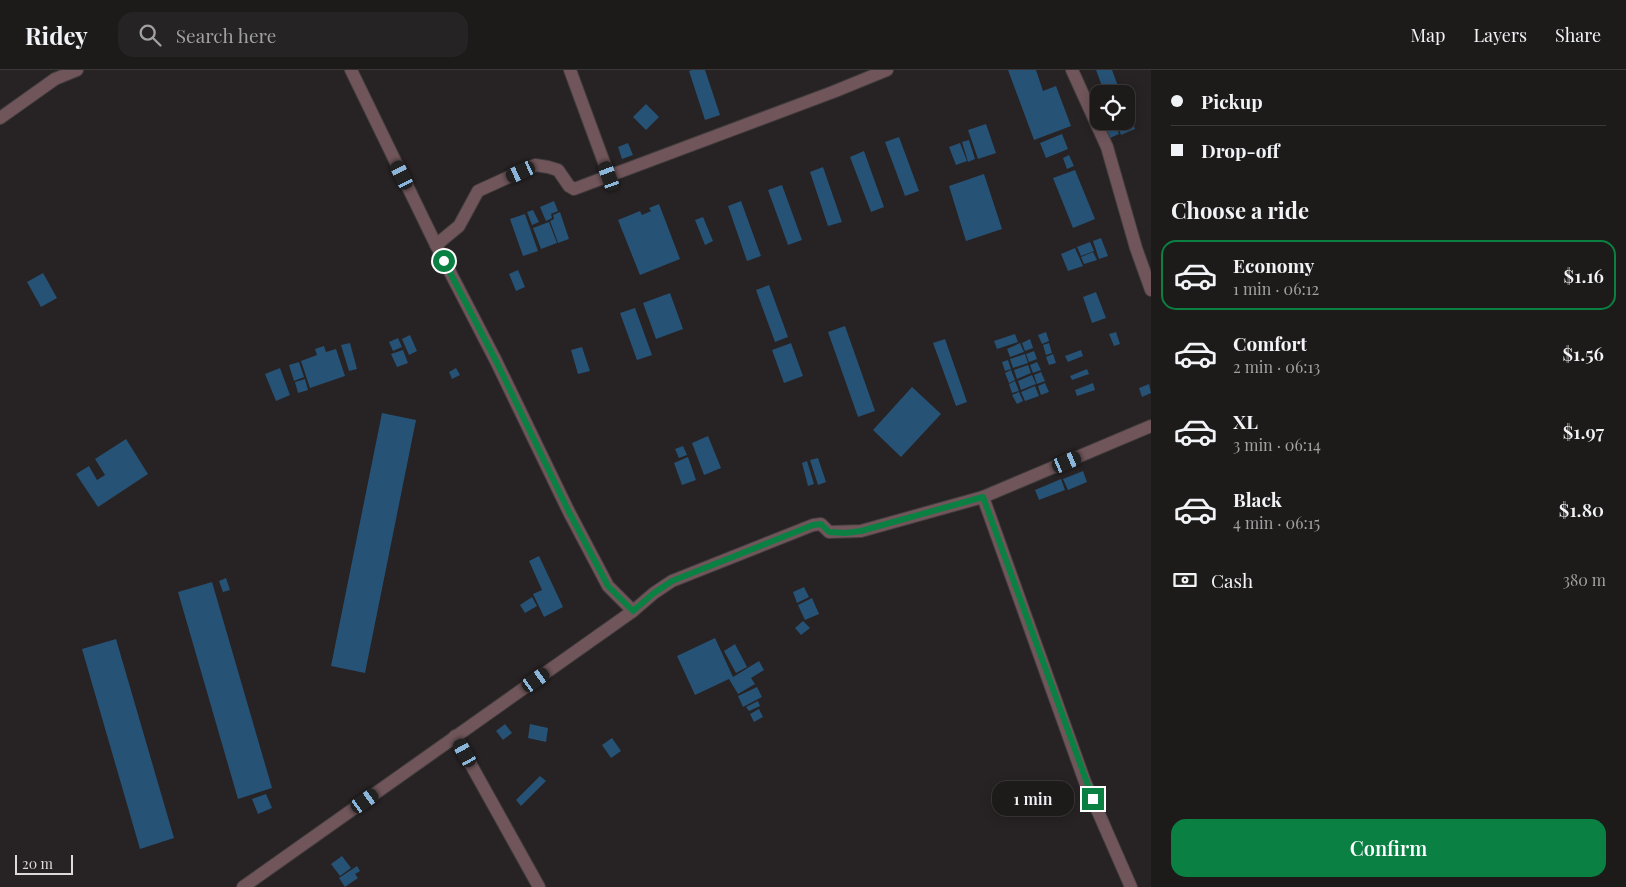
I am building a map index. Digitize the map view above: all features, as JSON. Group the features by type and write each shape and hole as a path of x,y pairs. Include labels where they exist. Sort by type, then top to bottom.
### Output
{"street":[{"path":"0,118 54,79 78,70"},
{"path":"351,70 569,512 608,586 633,611"},
{"path":"570,70 609,176"},
{"path":"436,245 459,226 478,191 535,165 558,170 569,186 574,188 833,92 887,70"},
{"path":"1072,70 1107,147 1136,248 1151,290"},
{"path":"243,887 633,611 672,581 813,525 821,524 829,532 861,531 983,497 1151,426"},
{"path":"983,497 1085,782 1131,887"},
{"path":"456,736 539,887"}],"building":[{"path":"705,70 720,115 705,120 689,71"},
{"path":"1008,70 1036,70 1043,91 1056,86 1071,126 1034,140"},
{"path":"1096,70 1112,70 1118,85 1102,85"},
{"path":"646,104 659,117 646,130 633,117"},
{"path":"986,124 996,153 978,159 968,130"},
{"path":"1107,130 1117,130 1119,134 1110,138"},
{"path":"1119,130 1133,130 1121,135"},
{"path":"1062,134 1068,149 1046,158 1040,143"},
{"path":"899,137 919,191 905,196 885,142"},
{"path":"969,140 975,159 968,162 962,142"},
{"path":"628,143 633,155 622,159 618,147"},
{"path":"960,143 967,161 956,165 949,147"},
{"path":"864,151 884,207 871,212 850,157"},
{"path":"1069,155 1074,166 1067,169 1063,158"},
{"path":"823,167 842,222 828,226 810,172"},
{"path":"1075,170 1095,219 1073,228 1053,178"},
{"path":"984,174 1002,229 966,241 949,186"},
{"path":"782,185 802,240 788,245 768,190"},
{"path":"554,201 558,211 551,214 552,218 546,221 540,207"},
{"path":"741,201 761,256 747,261 728,206"},
{"path":"659,204 680,259 640,275 618,220 640,211 642,215 651,211 649,208"},
{"path":"533,210 539,222 532,225 527,212"},
{"path":"560,212 569,239 558,243 550,221 554,219 553,215"},
{"path":"525,214 538,251 523,256 510,219"},
{"path":"703,217 713,241 705,245 695,220"},
{"path":"549,222 557,243 541,249 533,228"},
{"path":"1101,238 1108,256 1099,259 1093,241"},
{"path":"1090,242 1094,251 1081,256 1077,247"},
{"path":"1075,248 1083,266 1068,271 1061,254"},
{"path":"1093,252 1097,260 1084,264 1081,257"},
{"path":"518,270 525,287 516,291 509,274"},
{"path":"43,273 57,298 41,307 27,282"},
{"path":"769,285 788,337 775,342 756,290"},
{"path":"1096,292 1106,318 1092,323 1083,297"},
{"path":"670,293 683,329 656,339 643,303"},
{"path":"635,308 652,355 637,360 620,313"},
{"path":"845,326 875,411 858,417 828,332"},
{"path":"1046,332 1049,341 1042,344 1038,335"},
{"path":"1116,332 1120,344 1114,346 1109,334"},
{"path":"1015,334 1018,342 997,349 994,341"},
{"path":"410,335 417,351 409,355 402,339"},
{"path":"398,338 402,347 393,351 389,342"},
{"path":"945,339 967,402 956,406 933,343"},
{"path":"1030,339 1033,348 1025,351 1022,343"},
{"path":"350,343 357,369 349,371 341,345"},
{"path":"791,343 803,376 784,383 772,350"},
{"path":"1020,343 1024,352 1010,357 1007,349"},
{"path":"1049,343 1052,353 1046,355 1043,345"},
{"path":"324,346 326,352 336,349 345,376 310,388 301,361 317,355 315,349"},
{"path":"582,347 590,371 578,374 571,350"},
{"path":"403,350 408,363 397,367 391,354"},
{"path":"1081,350 1083,356 1068,362 1065,356"},
{"path":"1034,351 1037,359 1029,362 1026,354"},
{"path":"1025,354 1028,363 1013,368 1010,359"},
{"path":"1053,354 1056,363 1049,365 1046,357"},
{"path":"1008,360 1011,369 1005,371 1002,362"},
{"path":"299,362 304,377 294,381 289,365"},
{"path":"1037,362 1041,370 1033,373 1030,365"},
{"path":"1028,365 1031,373 1017,379 1014,370"},
{"path":"280,368 290,395 276,401 265,374"},
{"path":"456,368 460,375 452,379 449,372"},
{"path":"1087,369 1089,374 1072,380 1070,376"},
{"path":"1011,370 1015,380 1009,383 1005,373"},
{"path":"1041,372 1045,381 1037,384 1034,375"},
{"path":"1032,375 1036,384 1021,390 1018,381"},
{"path":"305,379 308,390 298,393 295,382"},
{"path":"1015,381 1019,391 1012,393 1009,384"},
{"path":"1045,383 1049,392 1041,395 1038,386"},
{"path":"1093,383 1095,390 1077,396 1075,390"},
{"path":"1149,384 1151,393 1142,397 1139,388"},
{"path":"1035,386 1039,396 1025,401 1021,392"},
{"path":"912,387 941,414 901,457 873,430"},
{"path":"1019,392 1023,401 1017,404 1012,395"},
{"path":"382,413 416,420 365,673 331,666"},
{"path":"708,436 721,468 704,475 692,443"},
{"path":"126,439 148,474 98,507 76,474 89,466 97,480 105,475 95,459"},
{"path":"683,446 687,455 679,458 675,449"},
{"path":"688,457 696,480 682,485 674,463"},
{"path":"818,458 826,482 818,485 810,460"},
{"path":"807,461 814,484 808,486 802,463"},
{"path":"1083,471 1087,482 1068,490 1063,479"},
{"path":"1061,479 1065,490 1039,500 1035,490"},
{"path":"539,556 563,607 544,617 533,594 542,590 529,561"},
{"path":"226,578 230,590 223,592 219,581"},
{"path":"212,582 272,788 238,799 178,592"},
{"path":"804,587 809,597 797,603 793,592"},
{"path":"532,597 537,606 525,613 520,605"},
{"path":"812,598 819,614 805,620 798,605"},
{"path":"803,621 810,628 801,635 795,628"},
{"path":"715,638 733,677 759,661 764,670 751,678 755,684 738,694 729,679 695,695 677,656"},
{"path":"116,639 174,838 140,849 82,649"},
{"path":"735,644 747,667 736,673 724,651"},
{"path":"757,687 762,697 743,707 738,696"},
{"path":"758,701 760,706 749,711 746,707"},
{"path":"759,709 763,717 754,722 750,714"},
{"path":"505,724 512,733 503,740 496,731"},
{"path":"530,724 548,728 546,742 528,738"},
{"path":"612,738 621,751 611,758 602,745"},
{"path":"540,776 546,781 521,806 516,800"},
{"path":"266,794 272,808 258,814 252,799"},
{"path":"342,856 351,868 340,876 331,864"},
{"path":"357,866 360,871 355,874 358,878 345,887 339,878"}],"route":[{"path":"444,261 608,586 633,611 672,581 813,525 821,524 829,532 861,531 983,497 1085,782 1093,799"}]}
